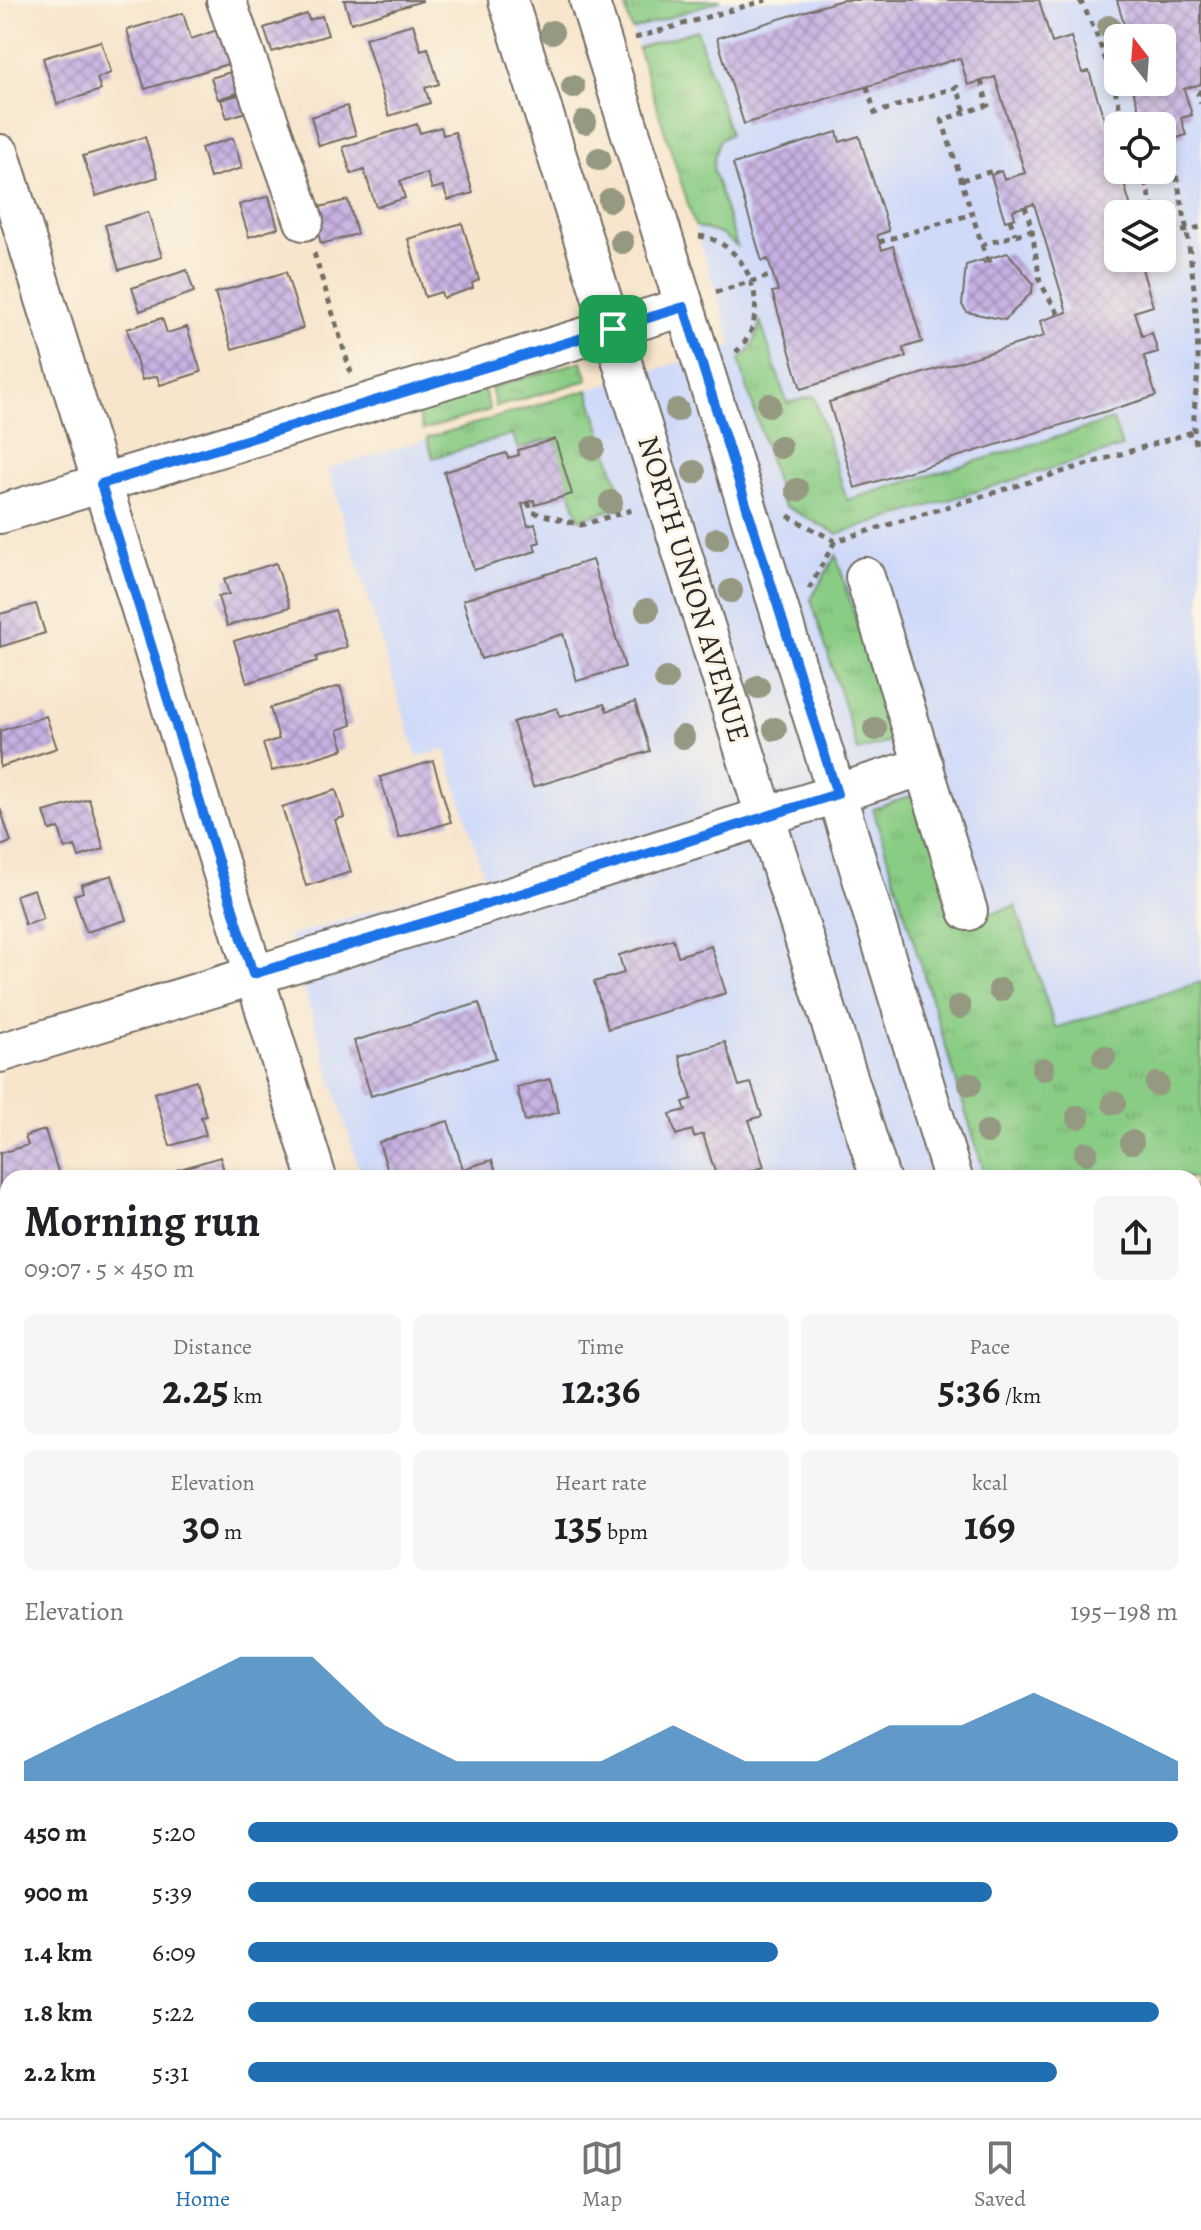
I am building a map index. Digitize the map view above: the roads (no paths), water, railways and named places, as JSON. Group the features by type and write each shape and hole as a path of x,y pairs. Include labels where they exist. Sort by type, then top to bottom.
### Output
{"street":[{"path":"226,0 304,221"},
{"name":"NORTH UNION AVENUE","path":"508,0 877,1170"},
{"path":"589,0 837,794 951,1170"},
{"path":"0,154 314,1170"},
{"path":"0,514 684,307"},
{"path":"865,577 968,911"},
{"path":"0,1053 517,895 924,766"}]}
